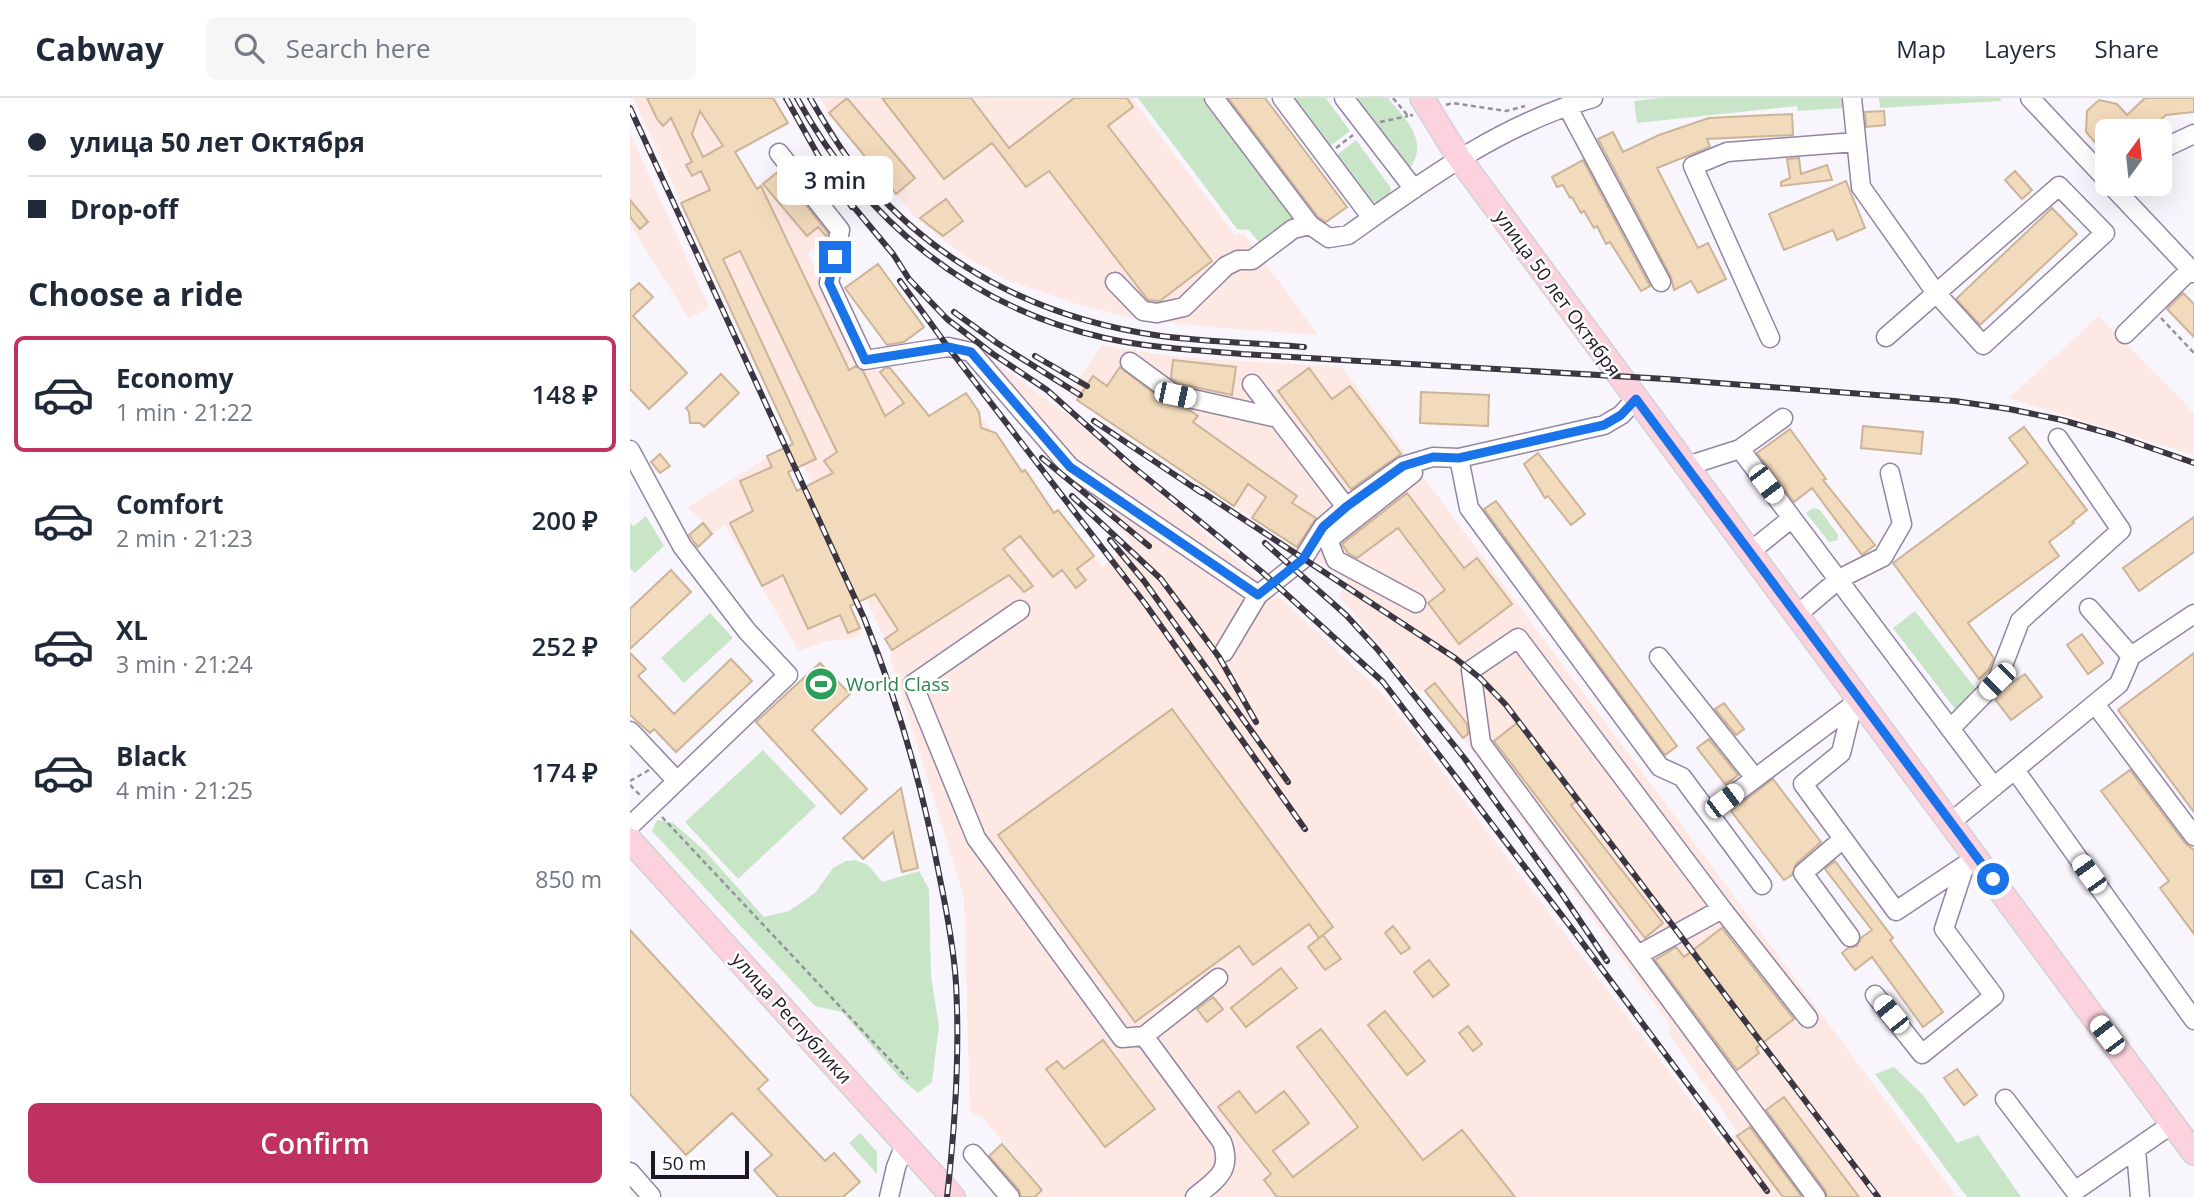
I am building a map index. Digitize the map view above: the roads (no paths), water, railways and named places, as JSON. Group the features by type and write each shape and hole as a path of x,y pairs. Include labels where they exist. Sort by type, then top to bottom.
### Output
{"main road":[{"name":"улица 50 лет Октября","path":"1424,103 1459,158 1751,551 1857,702 1951,822 1971,861 2194,1153"},
{"name":"улица Республики","path":"630,841 953,1197"}],"street":[{"path":"1214,98 1310,225 1329,238 1348,235 1459,158 1512,128 1591,98"},
{"path":"1282,98 1372,218"},
{"path":"1344,98 1414,189"},
{"path":"1852,98 1861,187 1936,293 1983,345 2105,233 2059,186 1936,293 1886,337"},
{"path":"2030,98 2095,165"},
{"path":"1567,106 1661,282"},
{"path":"2172,144 2194,134"},
{"path":"1770,338 1693,166 1727,152 1856,142"},
{"path":"779,153 840,230 829,283 865,360 948,347 971,352 1070,467 1258,595"},
{"path":"2125,196 2192,271 2125,334"},
{"path":"1115,282 1143,311 1157,313 1184,307 1226,266 1238,260 1252,260 1293,229 1310,225"},
{"path":"1130,362 1175,395 1278,418"},
{"path":"1252,383 1346,507"},
{"path":"1224,652 1258,595 1294,568 1323,527 1403,466 1433,457 1459,458 1604,425 1621,415 1636,399"},
{"path":"1687,466 1740,449 1783,418"},
{"path":"1950,729 1997,681 2020,621 2121,530 2057,438"},
{"path":"1740,449 1994,787"},
{"path":"630,450 682,545 747,631 788,675 630,826"},
{"path":"1416,603 1336,560 1328,540 1433,457"},
{"path":"1459,458 1469,508 1660,768 1682,777 1762,885"},
{"path":"1797,615 1839,579 1883,557 1902,524 1891,472"},
{"path":"1751,551 1792,518"},
{"path":"2089,608 2131,656"},
{"path":"1020,610 914,684 976,838 1122,1038 1144,1036 1218,978"},
{"path":"1951,822 2119,684 2131,656 2194,614"},
{"path":"1808,1018 1518,638 1471,670 1481,743 1816,1197"},
{"path":"1658,657 1755,778"},
{"path":"1709,813 1857,702"},
{"path":"1857,702 1841,754 1803,784 1896,911 1971,861"},
{"path":"2095,704 2194,836"},
{"path":"630,731 677,781"},
{"path":"2015,770 2194,1020"},
{"path":"1843,839 1803,873 1850,937"},
{"path":"1875,995 1922,1054 1994,996 1944,929 1971,861"},
{"path":"1637,955 1723,909"},
{"path":"1144,1036 1222,1142 1226,1154 1223,1173 1195,1197"},
{"path":"2005,1098 2075,1191 2172,1124"},
{"path":"889,1197 905,1144"},
{"path":"2136,1150 2140,1197"},
{"path":"973,1154 1010,1197"},
{"path":"630,1172 652,1197"}],"railway":[{"path":"786,98 818,155 852,207"},
{"path":"797,98 824,142 854,182 888,219 925,252 966,281 1009,305 1056,324 1105,338 1242,354 1666,379 1955,401 2062,420 2194,463"},
{"path":"810,98 850,161 886,203 919,233 955,260 992,282 1031,301 1116,328 1179,338 1304,347"},
{"path":"630,108 864,618 908,746 933,845 948,918 955,971 957,1064 947,1197"},
{"path":"848,200 893,254 909,279 947,319 1047,390 1132,466 1262,572 1383,682 1573,930 1767,1191"},
{"path":"900,281 1146,605 1305,829"},
{"path":"954,312 997,343 1080,395"},
{"path":"1035,356 1087,386"},
{"path":"1094,421 1202,493"},
{"path":"1042,458 1149,546"},
{"path":"1196,488 1455,658 1480,678 1506,705 1878,1197"},
{"path":"1072,496 1161,579 1219,657 1256,722"},
{"path":"1110,540 1144,581 1288,782"},
{"path":"1265,543 1346,615 1378,650 1465,759 1607,961"}],"place":[{"name":"World Class","path":"821,684"}]}
